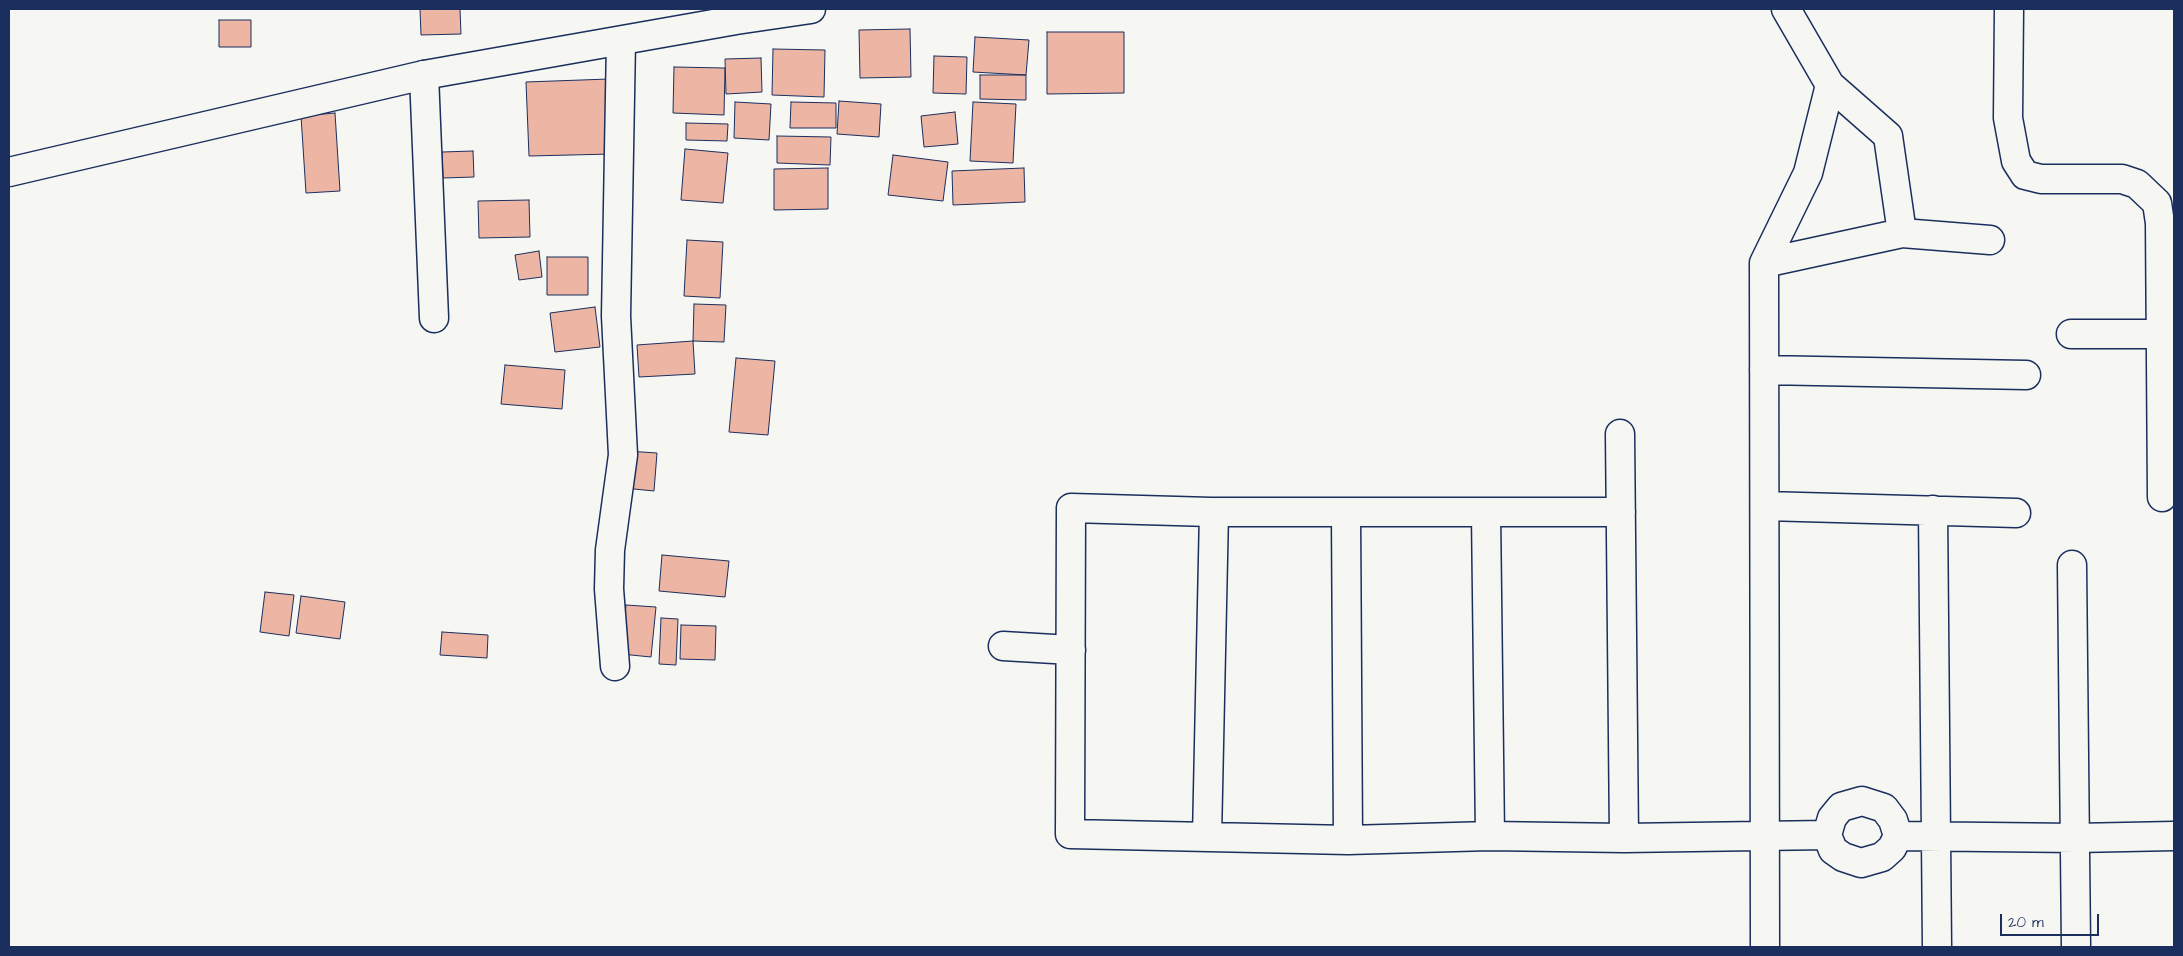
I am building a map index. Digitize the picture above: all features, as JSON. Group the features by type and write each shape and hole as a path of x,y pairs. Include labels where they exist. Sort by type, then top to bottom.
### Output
{"street":[{"path":"9,172 424,75 736,20 811,9"},
{"path":"1786,9 1830,85 1888,136 1902,233"},
{"path":"2009,9 2008,118 2016,161 2025,175 2041,179 2122,179 2137,184 2166,203 2160,223 2162,497"},
{"path":"615,666 609,589 610,550 623,455 616,316 621,41"},
{"path":"424,75 434,318"},
{"path":"1765,947 1764,263 1808,173 1830,85"},
{"path":"1764,263 1902,233 1990,240"},
{"path":"2071,334 2160,334"},
{"path":"1764,370 2026,375"},
{"path":"1620,434 1624,838"},
{"path":"1765,506 2016,513"},
{"path":"1621,512 1346,514 1071,508 1070,834 1348,840 1490,836 1624,838 1826,835"},
{"path":"1933,510 1934,837 1937,947"},
{"path":"1206,837 1214,512"},
{"path":"1486,513 1490,836"},
{"path":"1346,514 1348,840"},
{"path":"2072,565 2076,947"},
{"path":"1003,646 1071,650"},
{"path":"1862,801 1884,808 1893,820 1898,836 1892,848 1882,857 1861,863 1843,857 1833,850 1826,835 1832,818 1841,807 1862,801"},
{"path":"1898,836 2076,838 2174,836"}],"building":[{"path":"420,9 460,9 461,34 421,35"},
{"path":"219,20 251,20 251,47 219,47"},
{"path":"910,29 911,77 860,78 859,30"},
{"path":"1047,32 1124,32 1124,93 1047,94"},
{"path":"975,37 1029,40 1026,75 973,72"},
{"path":"773,49 825,50 824,97 772,95"},
{"path":"934,56 967,57 966,94 933,93"},
{"path":"761,58 762,92 726,94 725,59"},
{"path":"674,67 725,68 724,115 673,113"},
{"path":"980,75 1026,75 1026,100 980,99"},
{"path":"609,79 612,154 529,156 526,82"},
{"path":"839,101 881,104 879,137 837,134"},
{"path":"735,102 771,104 769,140 734,138"},
{"path":"791,102 836,103 836,128 790,128"},
{"path":"973,102 1016,104 1013,163 970,161"},
{"path":"955,112 958,144 924,147 921,116"},
{"path":"335,113 340,191 306,193 301,116"},
{"path":"686,123 728,124 727,141 686,140"},
{"path":"777,136 831,137 830,165 777,163"},
{"path":"685,149 728,153 723,203 681,200"},
{"path":"473,151 474,177 443,178 442,152"},
{"path":"893,155 948,162 943,201 888,195"},
{"path":"828,168 828,209 774,210 774,169"},
{"path":"1024,168 1025,202 953,205 952,171"},
{"path":"529,200 530,237 479,238 478,201"},
{"path":"687,240 723,242 720,298 684,296"},
{"path":"539,251 542,277 519,280 515,255"},
{"path":"547,257 588,257 588,295 547,295"},
{"path":"694,304 726,305 724,342 693,341"},
{"path":"595,307 600,347 555,352 550,313"},
{"path":"693,341 695,374 639,377 637,345"},
{"path":"736,358 775,361 768,435 729,432"},
{"path":"505,365 565,370 562,409 501,404"},
{"path":"627,451 657,453 654,491 624,488"},
{"path":"662,555 729,561 725,597 659,591"},
{"path":"265,592 294,595 289,636 260,632"},
{"path":"301,596 345,602 340,639 296,633"},
{"path":"626,605 656,607 651,657 621,654"},
{"path":"661,618 678,619 676,665 659,664"},
{"path":"681,625 716,626 715,660 680,659"},
{"path":"442,632 488,635 487,658 440,655"}]}
